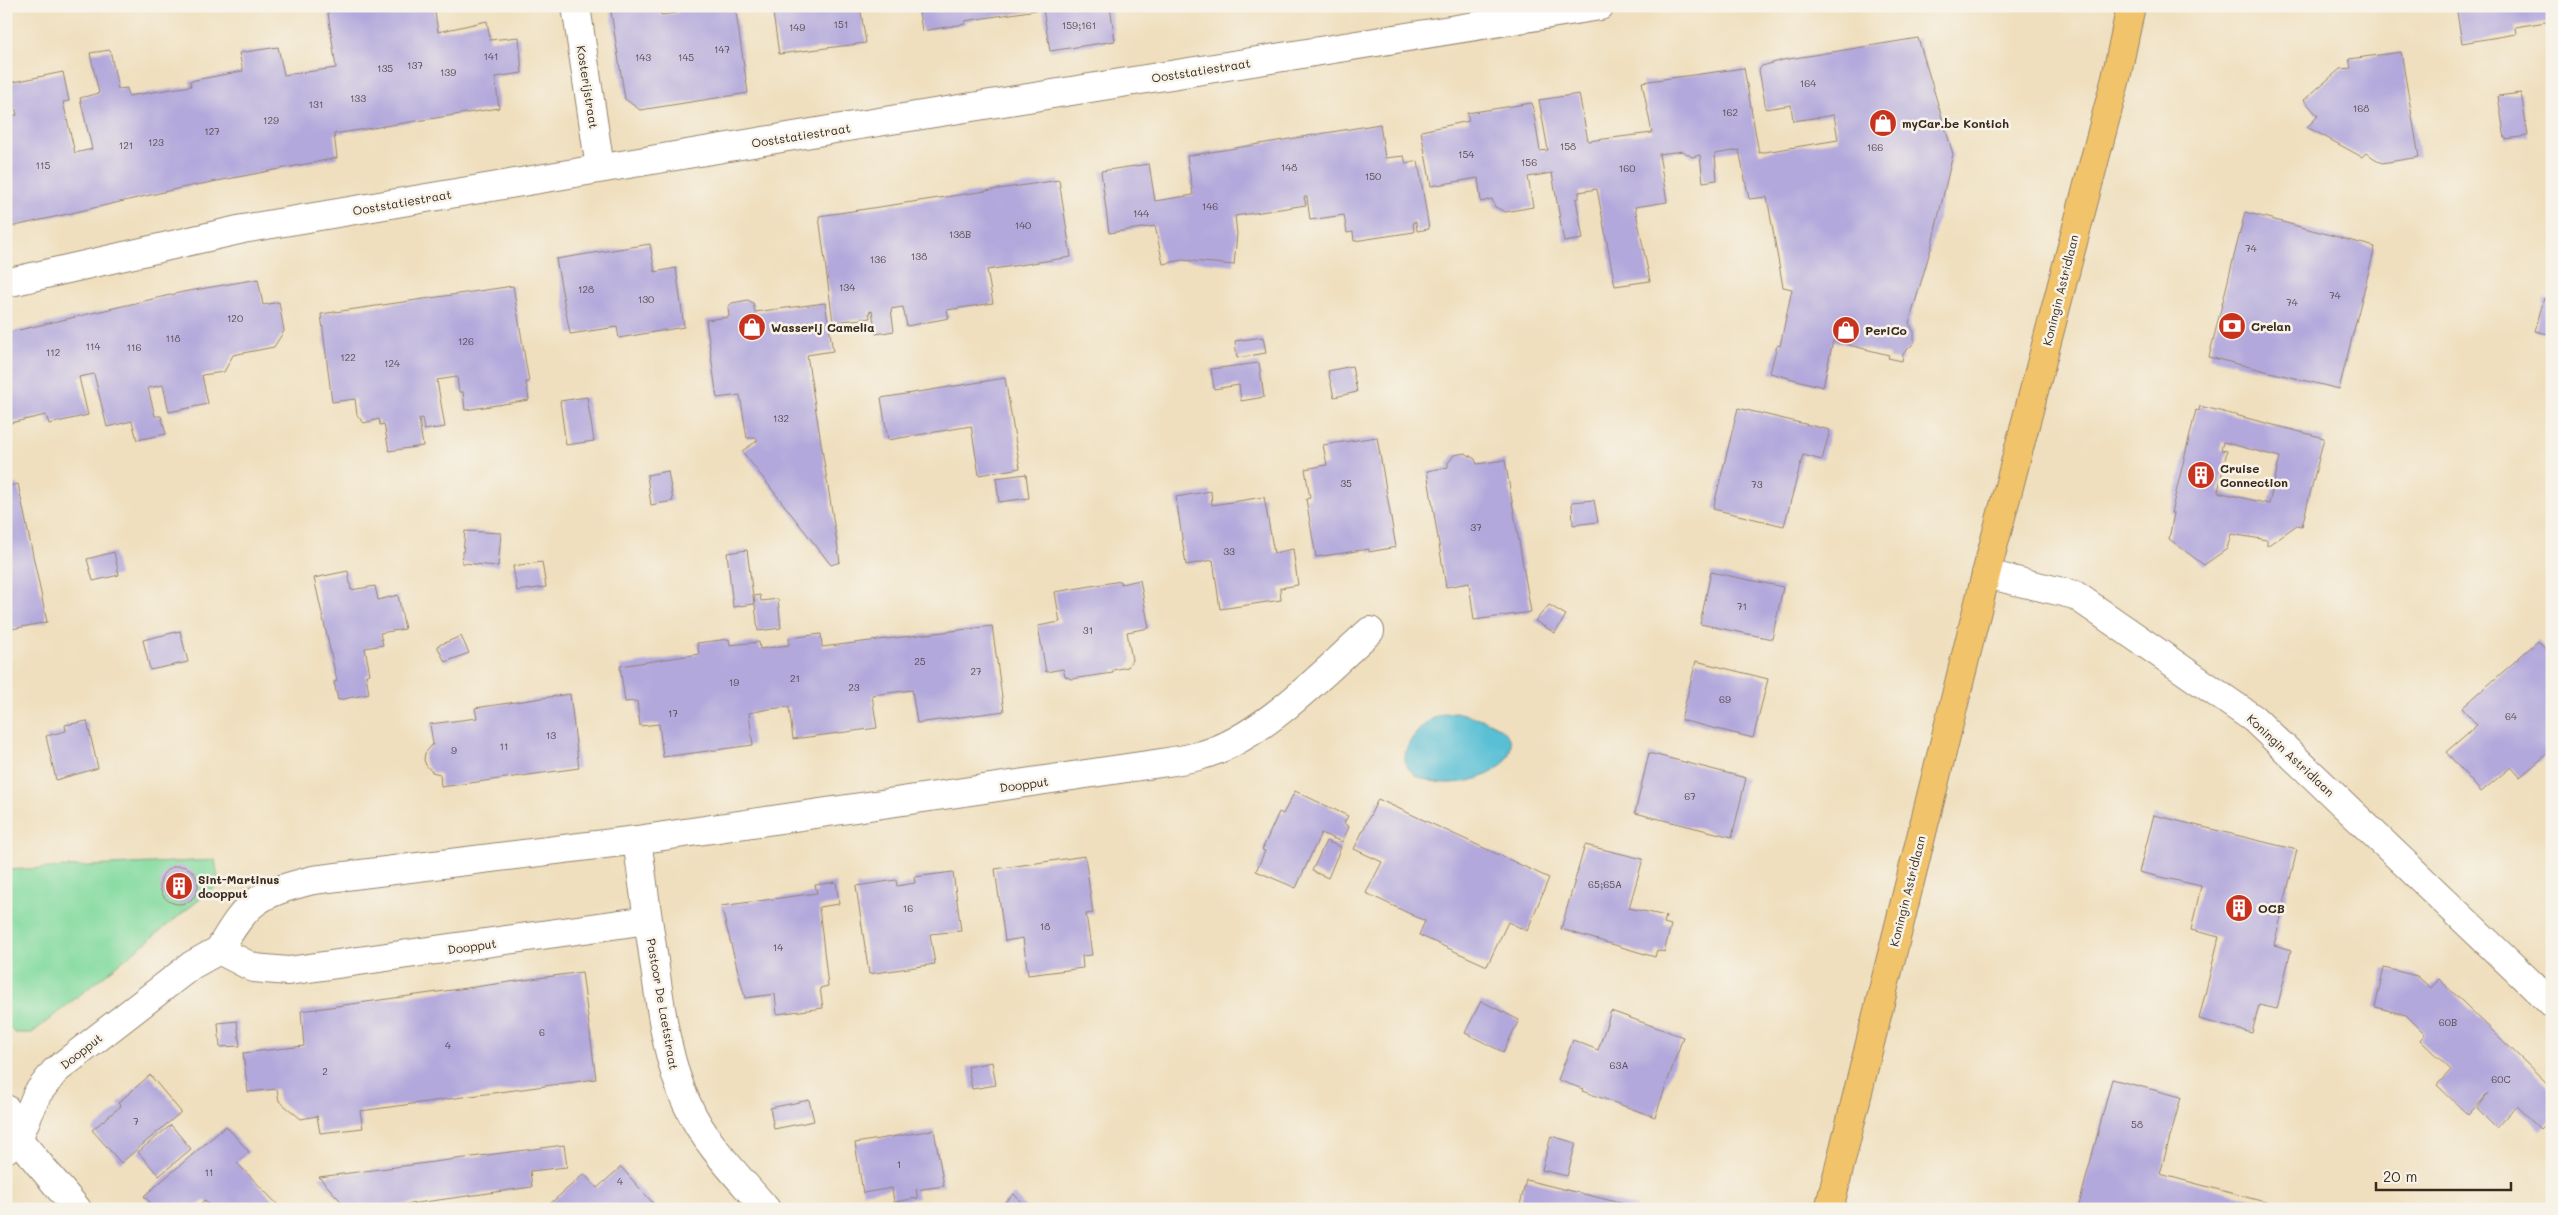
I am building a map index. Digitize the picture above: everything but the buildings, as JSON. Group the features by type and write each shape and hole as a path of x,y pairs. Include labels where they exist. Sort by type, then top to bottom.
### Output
{"main road":[{"name":"Koningin Astridlaan","path":"1829,1209 1986,574 2116,78 2132,6"}],"street":[{"name":"Kosterijstraat","path":"576,6 600,168"},
{"name":"Ooststatiestraat","path":"6,283 243,229 600,168 1600,6"},
{"name":"Koningin Astridlaan","path":"1986,574 2075,595 2254,719 2552,1004"},
{"name":"Doopput","path":"12,1144 37,1094 55,1071 192,965 219,950 244,912 257,900 281,888 313,880 637,840 1141,766 1204,755 1250,733 1289,704 1370,631"},
{"path":"637,840 648,920"},
{"name":"Doopput","path":"219,950 254,968 288,971 648,920"},
{"name":"Pastoor De Laetstraat","path":"648,920 674,1067 688,1106 710,1143 766,1209"},
{"path":"6,1109 12,1144 77,1209"}],"green space":[{"path":"215,860 219,884 32,1033 14,1033 6,1023 6,870"}],"water":[{"path":"1455,712 1488,721 1502,730 1511,742 1505,761 1490,774 1469,781 1446,783 1425,779 1410,770 1405,756 1414,736 1432,719 1442,714"}],"place":[{"name":"myCar.be Kontich","path":"1883,123"},
{"name":"Crelan","path":"2232,326"},
{"name":"Wasserij Camelia","path":"752,327"},
{"name":"PeriCo","path":"1846,330"},
{"name":"Cruise Connection","path":"2201,475"},
{"name":"Sint-Martinus doopput","path":"179,886"},
{"name":"OCB","path":"2239,908"}]}
